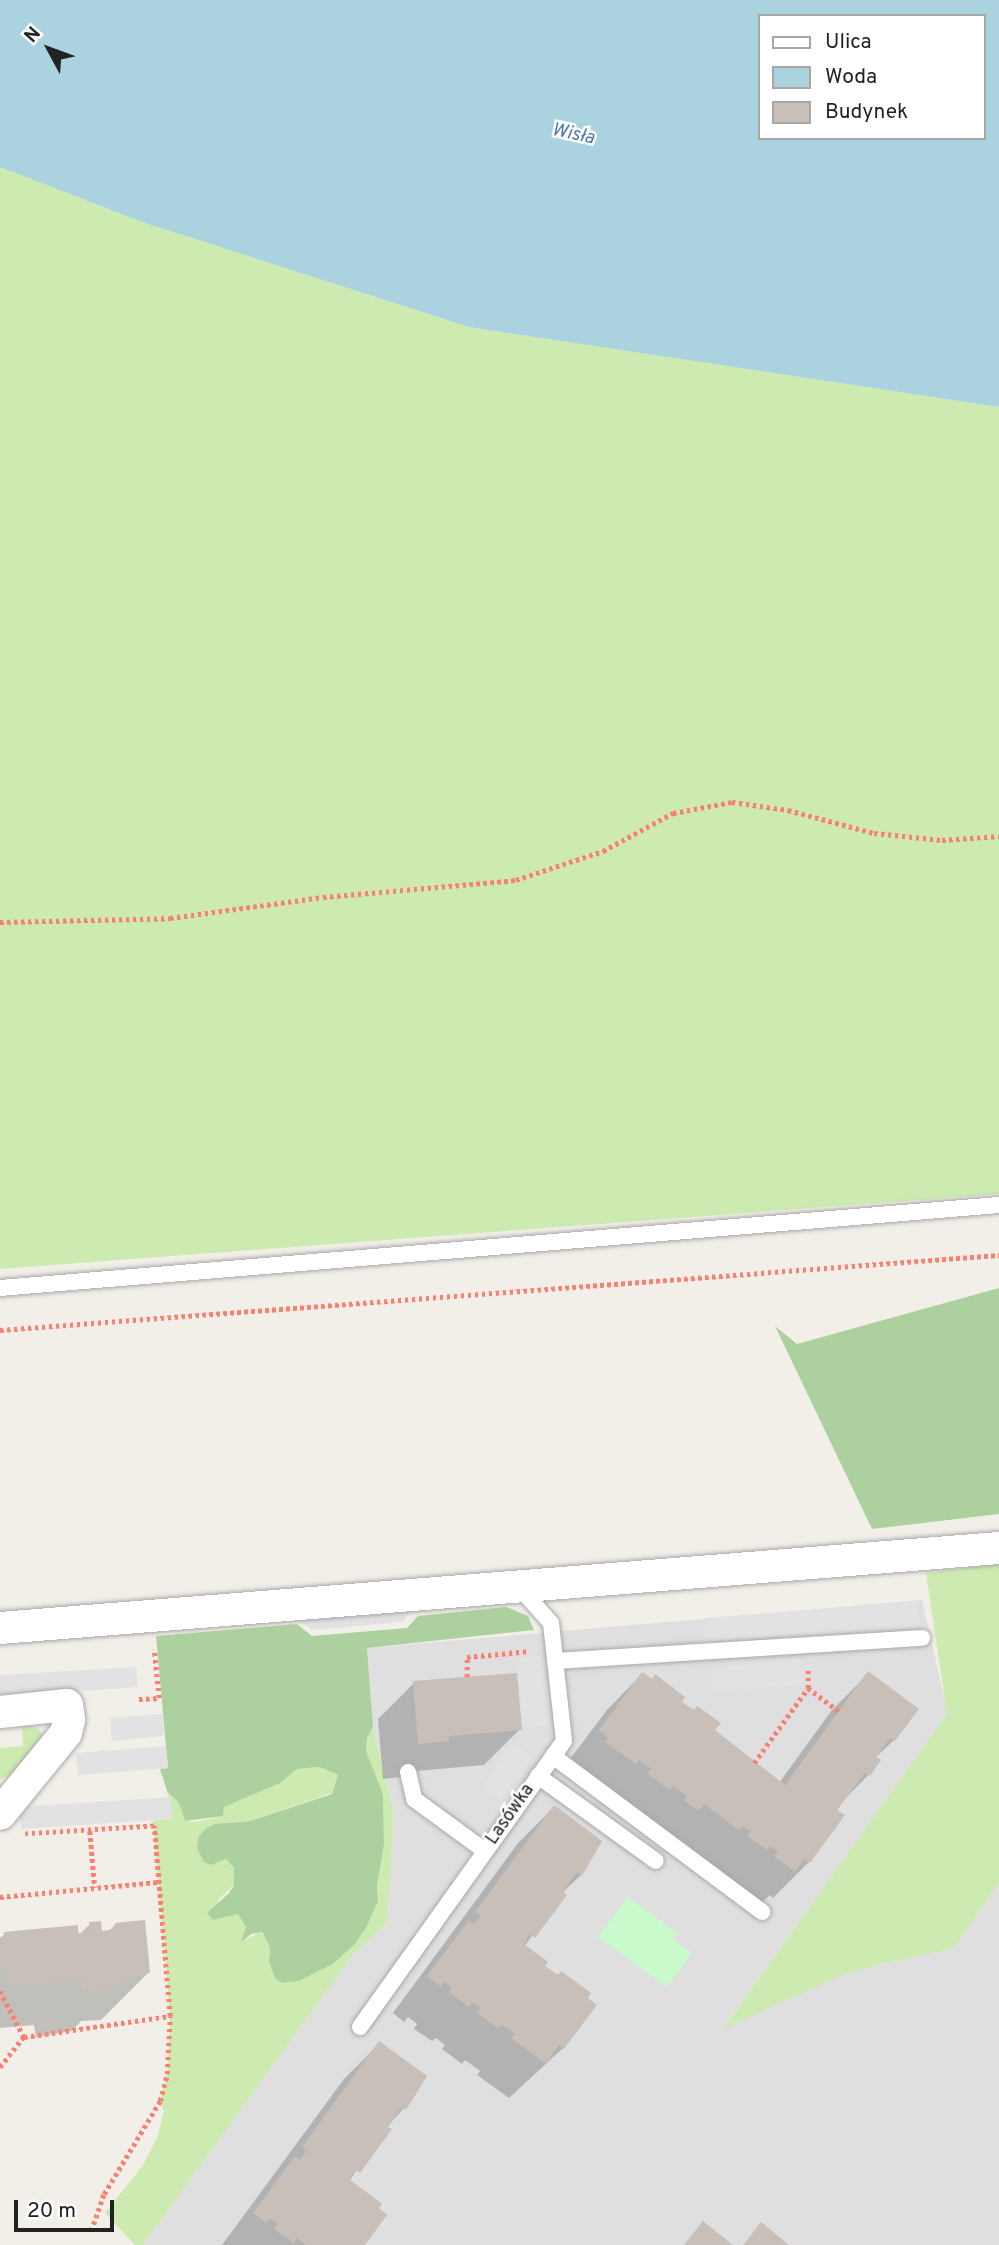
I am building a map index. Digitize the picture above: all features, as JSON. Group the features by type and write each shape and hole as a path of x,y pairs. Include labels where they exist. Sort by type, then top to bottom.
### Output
{"street":[{"path":"0,1628 999,1548"},
{"path":"0,1712 67,1706 69,1720 66,1733 8,1809"}],"lane":[{"path":"0,1288 999,1205"},
{"name":"Lasówka","path":"360,2027 564,1741 551,1623 518,1585"},
{"path":"555,1661 922,1638"},
{"path":"553,1756 762,1912"},
{"path":"408,1772 414,1799 485,1851"},
{"path":"538,1776 656,1861"}],"path":[{"path":"0,922 170,918 323,897 516,880 603,851 673,813 732,802 788,810 874,833 942,840 999,836"},
{"path":"0,1330 999,1255"},
{"path":"754,1763 808,1688 807,1644"},
{"path":"467,1677 467,1657 536,1650"},
{"path":"139,1699 159,1698 155,1662"},
{"path":"808,1688 839,1711"},
{"path":"8,1809 90,1831 154,1826 170,2016 167,2074 160,2101 104,2194 91,2231"},
{"path":"90,1831 95,1888"},
{"path":"0,1897 158,1882"},
{"path":"0,1991 24,2037"},
{"path":"0,2068 24,2037 170,2016"}],"shaded area":[{"path":"922,1600 948,1714 724,2027 849,1972 954,1948 999,1883 999,2245 143,2245 354,1953 387,1923 394,1814 373,1727 367,1648"},
{"path":"918,1602 920,1626 705,1642 704,1618"},
{"path":"413,1609 402,1622 312,1630 298,1619"},
{"path":"541,1656 547,1725 523,1726 517,1658"},
{"path":"801,1659 803,1684 713,1693 711,1668"},
{"path":"136,1667 138,1687 0,1697 0,1675"},
{"path":"163,1714 164,1736 112,1741 110,1718"},
{"path":"513,1742 533,1757 500,1801 481,1787"},
{"path":"166,1746 168,1768 78,1775 76,1753"},
{"path":"171,1797 172,1819 21,1829 19,1807"}],"green space":[{"path":"0,167 142,222 469,327 999,407 999,1194 0,1269"},
{"path":"999,1288 999,1514 872,1529 775,1326 797,1344"},
{"path":"999,1563 999,1883 954,1948 849,1972 723,2029 947,1714 926,1573"},
{"path":"506,1607 528,1616 534,1630 367,1648 373,1727 367,1738 366,1751 383,1794 384,1845 377,1886 378,1901 355,1944 333,1964 299,1981 282,1983 275,1978 269,1962 270,1948 262,1932 251,1934 241,1942 246,1927 238,1914 213,1920 207,1913 234,1885 234,1868 226,1859 211,1865 204,1862 197,1848 198,1838 205,1829 215,1824 250,1821 332,1794 338,1775 320,1767 297,1769 280,1783 224,1807 223,1816 185,1821 179,1803 167,1791 160,1769 168,1768 156,1636 297,1624 312,1636 407,1628 418,1616"},
{"path":"22,1725 38,1728 45,1740 14,1774 0,1779 0,1748 23,1746"},
{"path":"373,1727 394,1814 387,1923 354,1953 143,2245 135,2245 105,2213 143,2165 157,2138 164,2111 160,2101 167,2073 170,2016 153,1820 172,1819 167,1791 179,1803 185,1821 195,1822 223,1816 224,1807 280,1783 297,1769 320,1767 338,1775 332,1793 250,1821 231,1822 211,1865 226,1859 234,1868 234,1885 219,1899 213,1920 238,1914 246,1927 242,1941 261,1932 270,1948 269,1962 299,1981 333,1964 355,1944 378,1901 377,1886 384,1845 383,1794 366,1751 367,1738"},
{"path":"628,1897 677,1933 673,1940 692,1953 667,1987 598,1937"}],"water":[{"name":"Wisła","path":"0,0 999,0 999,407 469,327 142,222 0,167"}],"building":[{"path":"868,1671 919,1709 895,1741 890,1738 876,1757 881,1760 870,1776 865,1773 837,1810 845,1815 810,1863 804,1859 795,1872 774,1856 778,1851 770,1846 767,1850 747,1836 751,1831 742,1826 739,1830 704,1804 699,1811 684,1800 687,1796 673,1786 670,1790 647,1773 651,1769 639,1760 636,1764 605,1742 608,1738 599,1730 642,1672 652,1679 655,1674 685,1697 682,1702 694,1710 697,1706 721,1723 715,1730 785,1785"},
{"path":"517,1673 522,1730 449,1736 449,1741 418,1744 413,1681"},
{"path":"554,1805 602,1841 582,1876 577,1872 563,1891 567,1895 535,1938 530,1934 524,1944 548,1962 545,1966 558,1975 561,1971 591,1993 588,1998 597,2005 564,2049 559,2045 546,2064 511,2038 515,2034 502,2025 499,2029 477,2013 480,2008 472,2002 469,2007 449,1992 452,1987 444,1982 441,1987 427,1976 469,1920 474,1924 481,1915 475,1912"},
{"path":"145,1920 150,1973 120,1976 121,1985 83,1991 81,1979 8,1985 7,1966 0,1969 0,1940 4,1937 4,1932 78,1925 78,1933 90,1932 89,1922 101,1921 102,1931 115,1929 115,1923"},
{"path":"379,2041 427,2076 406,2110 402,2107 388,2127 392,2129 360,2173 356,2170 349,2179 382,2204 379,2208 387,2215 365,2245 306,2245 297,2238 294,2243 274,2229 277,2224 270,2218 266,2223 253,2213 295,2156 300,2160 306,2151 302,2147"},
{"path":"703,2221 733,2245 684,2245"},
{"path":"761,2222 789,2245 743,2245"}]}
